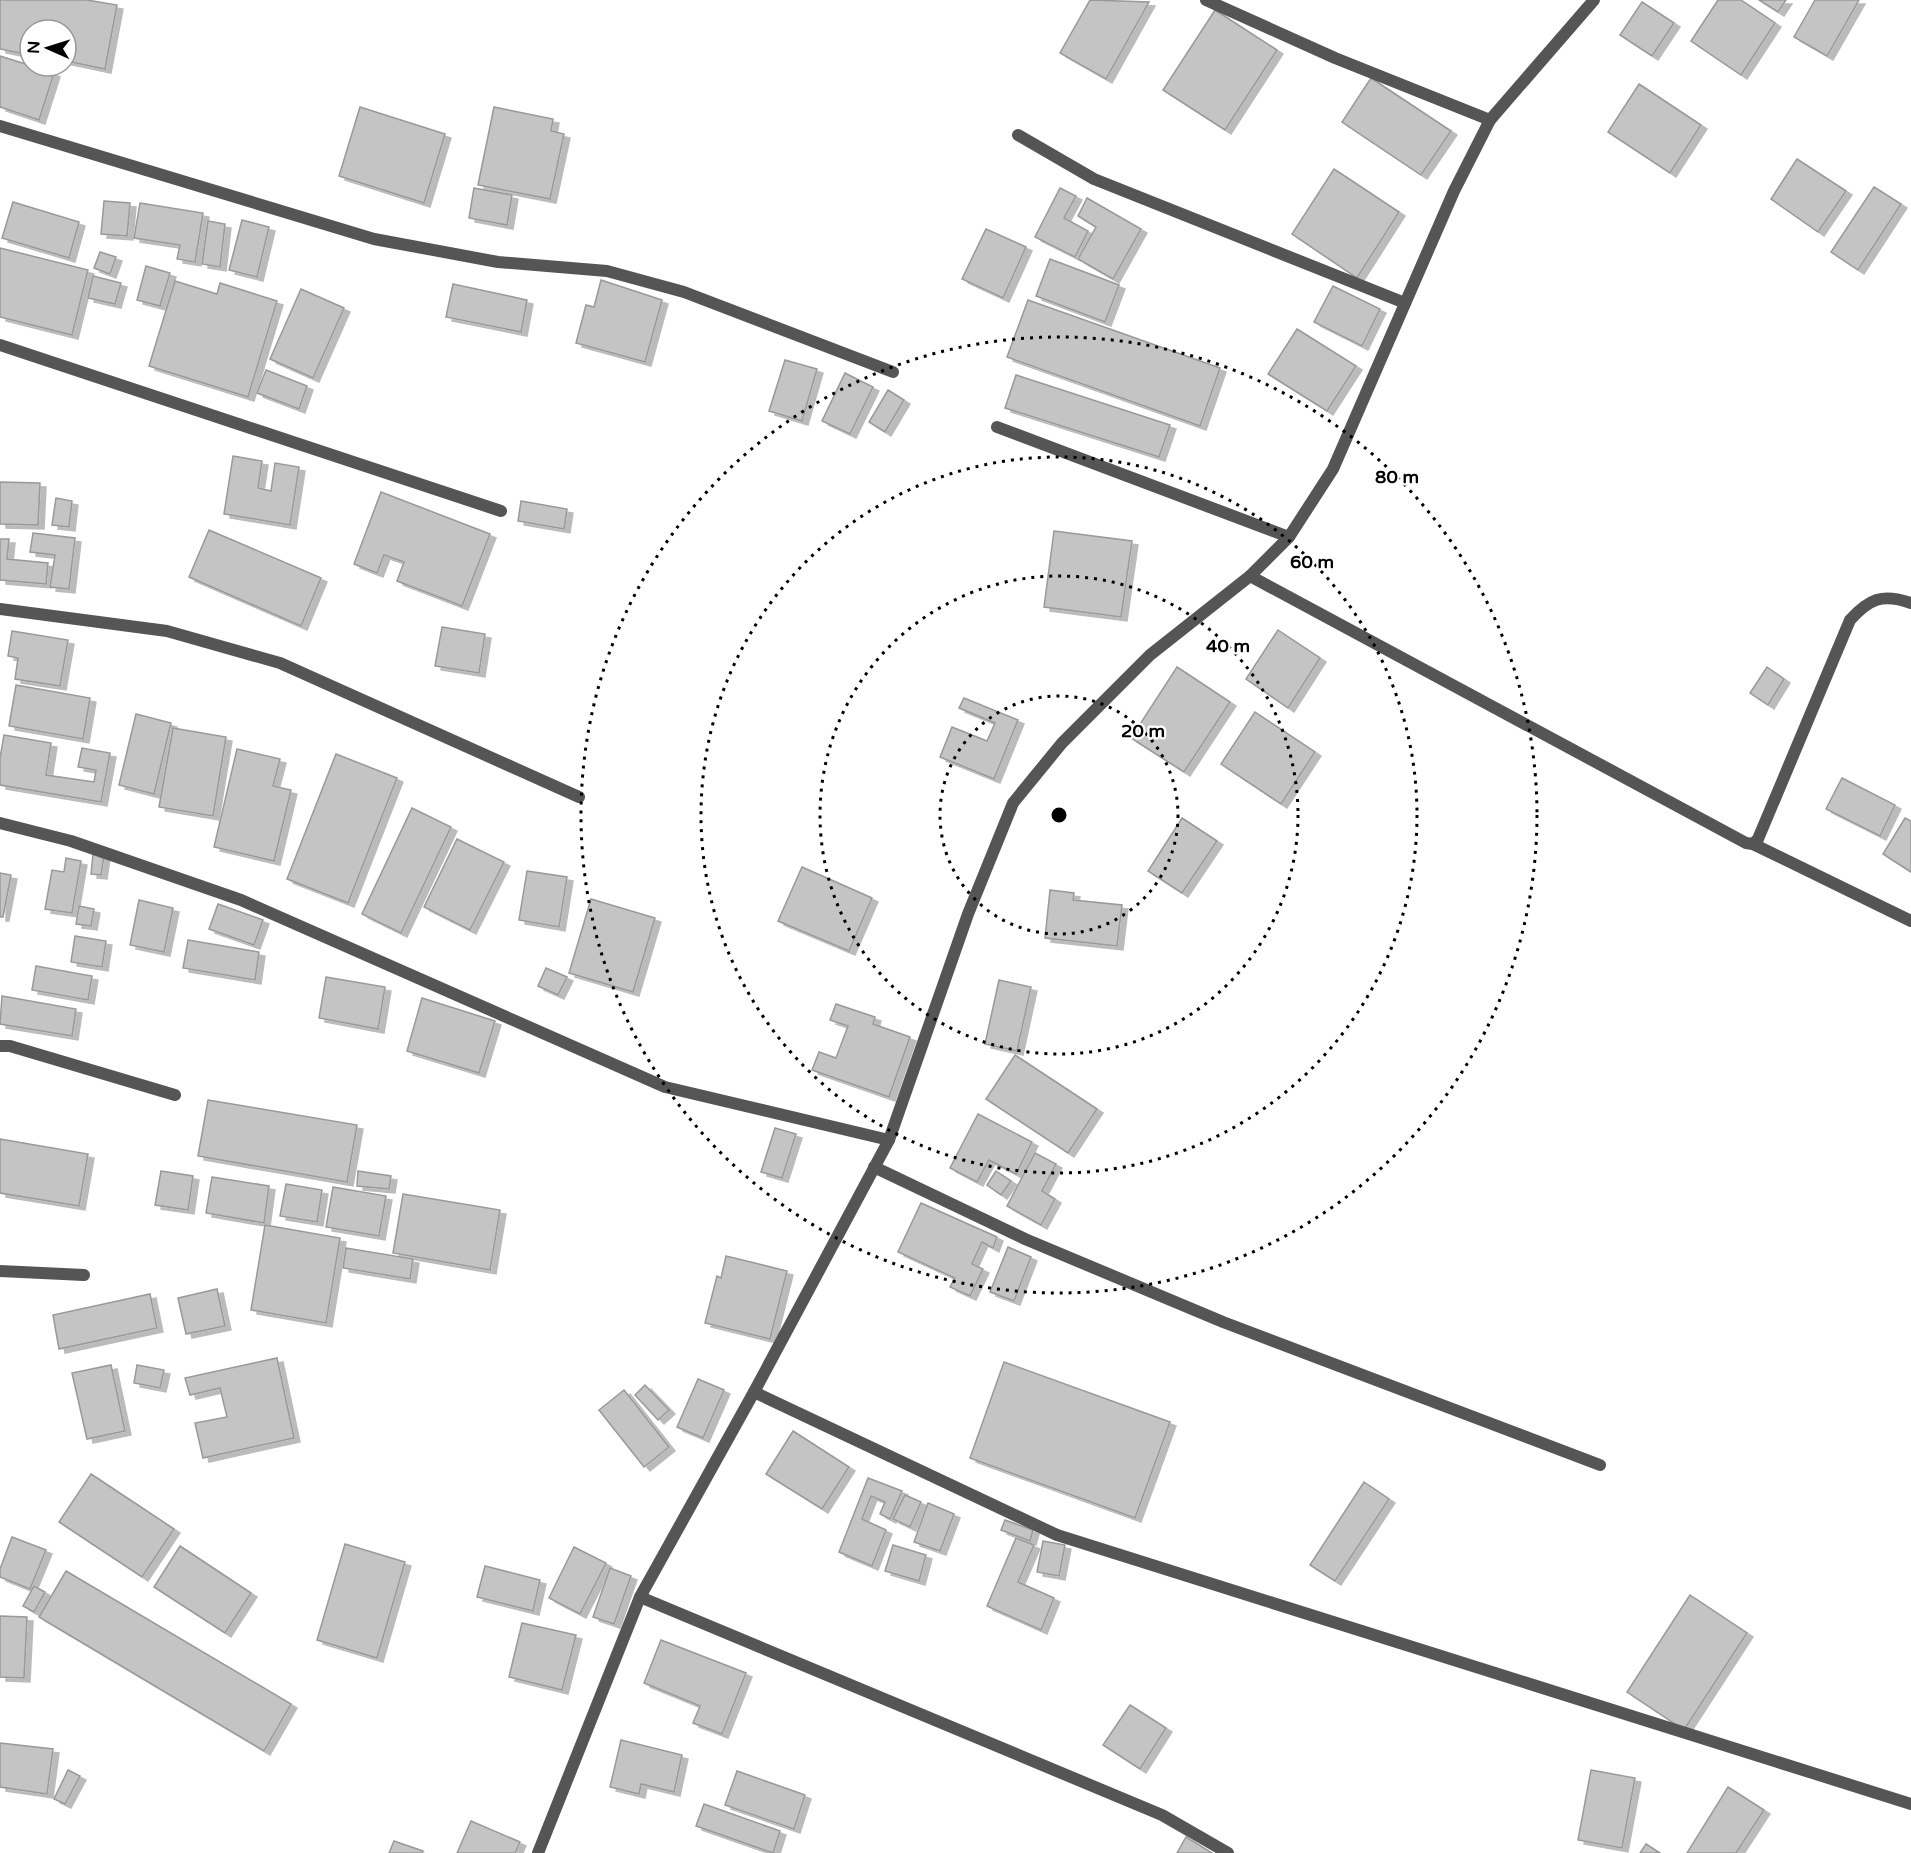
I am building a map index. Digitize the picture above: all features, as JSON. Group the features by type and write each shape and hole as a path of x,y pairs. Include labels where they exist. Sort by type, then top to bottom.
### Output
{"street":[{"path":"1206,0 1335,57 1490,120"},
{"path":"538,1853 640,1597 754,1392 889,1140 968,914 1013,803 1062,743 1150,655 1250,576 1289,537 1333,469 1454,191 1490,120 1594,0"},
{"path":"0,126 374,239 498,262 607,271 684,292 893,372"},
{"path":"1018,135 1094,179 1405,303"},
{"path":"0,345 501,511"},
{"path":"997,427 1289,537"},
{"path":"1250,576 1746,843 1753,844 1911,921"},
{"path":"1753,844 1758,839 1850,620 1866,603 1887,598 1911,603"},
{"path":"0,609 167,631 280,663 579,797"},
{"path":"0,823 71,841 241,900 431,987 665,1087 889,1140"},
{"path":"0,1046 10,1046 175,1095"},
{"path":"874,1167 1025,1239 1223,1322 1600,1466"},
{"path":"0,1271 84,1275"},
{"path":"754,1392 1057,1535 1911,1804"},
{"path":"640,1597 1162,1815 1228,1853"}],"building":[{"path":"0,0 87,0 117,5 105,69 78,63 78,18 18,18 18,53 0,49"},
{"path":"1090,0 1149,2 1106,79 1060,53"},
{"path":"1718,0 1741,0 1775,23 1741,75 1691,41"},
{"path":"1759,0 1786,0 1778,12"},
{"path":"1815,0 1859,0 1827,56 1794,37"},
{"path":"1642,2 1674,23 1652,56 1620,35"},
{"path":"1215,10 1277,50 1225,130 1163,90"},
{"path":"0,56 18,62 18,78 52,78 39,120 0,107"},
{"path":"1371,78 1451,131 1421,175 1342,122"},
{"path":"1639,84 1701,125 1670,173 1608,132"},
{"path":"360,107 445,134 424,203 339,176"},
{"path":"494,107 553,119 551,131 564,134 550,199 478,185"},
{"path":"1797,159 1846,191 1818,232 1771,199"},
{"path":"1334,169 1399,212 1357,278 1292,234"},
{"path":"1874,187 1901,204 1858,270 1831,252"},
{"path":"474,188 512,195 507,225 469,218"},
{"path":"1060,188 1076,196 1064,218 1088,231 1075,257 1035,237"},
{"path":"1087,198 1141,229 1113,279 1078,259 1096,227 1078,216"},
{"path":"104,201 130,203 127,236 101,234"},
{"path":"13,202 79,222 69,258 2,238"},
{"path":"140,203 203,213 195,262 177,259 180,245 134,238"},
{"path":"242,220 269,227 257,277 229,270"},
{"path":"208,221 225,224 220,267 202,264"},
{"path":"986,229 1026,247 1003,298 962,279"},
{"path":"0,248 88,270 72,335 0,317"},
{"path":"100,252 116,257 110,274 94,268"},
{"path":"1050,259 1119,285 1105,322 1036,296"},
{"path":"146,266 170,273 160,306 137,300"},
{"path":"93,276 121,283 115,304 88,298"},
{"path":"601,280 662,300 645,362 576,343 586,305 594,307"},
{"path":"175,281 217,294 220,283 277,301 248,397 149,366"},
{"path":"453,284 527,300 521,332 446,317"},
{"path":"1333,286 1380,309 1362,346 1314,322"},
{"path":"301,289 344,308 313,378 270,359"},
{"path":"1028,300 1220,368 1200,426 1007,357"},
{"path":"1297,329 1356,366 1327,411 1268,374"},
{"path":"785,360 817,369 802,421 769,411"},
{"path":"266,370 307,386 299,409 257,393"},
{"path":"845,373 873,387 850,434 822,421"},
{"path":"1016,375 1170,425 1159,457 1005,408"},
{"path":"888,390 904,400 885,432 869,422"},
{"path":"233,456 262,461 258,488 271,491 275,463 299,467 290,525 224,514"},
{"path":"0,482 40,483 38,525 0,524"},
{"path":"381,492 490,534 462,606 397,581 404,562 384,555 377,573 354,564"},
{"path":"56,498 72,501 69,527 52,525"},
{"path":"521,501 567,509 564,529 518,521"},
{"path":"209,530 321,578 301,626 189,577"},
{"path":"1054,531 1132,541 1121,617 1044,607"},
{"path":"33,533 75,538 69,589 50,587 55,555 30,552"},
{"path":"0,539 9,539 7,559 48,563 46,584 0,580"},
{"path":"442,627 485,634 479,673 435,666"},
{"path":"1278,630 1320,658 1288,708 1246,679"},
{"path":"12,631 68,640 60,686 15,679 18,658 8,656"},
{"path":"1177,667 1230,702 1184,772 1131,738"},
{"path":"1767,667 1784,679 1768,705 1750,693"},
{"path":"16,685 90,698 83,739 9,726"},
{"path":"964,698 1018,720 994,779 940,757 952,727 987,741 995,723 959,708"},
{"path":"1255,712 1315,752 1281,804 1221,764"},
{"path":"136,714 171,723 154,794 119,785"},
{"path":"173,728 226,737 213,816 159,807"},
{"path":"4,735 51,743 46,775 94,782 96,770 78,767 82,748 110,753 101,802 0,785 0,758"},
{"path":"237,749 280,759 273,786 291,790 274,861 214,847"},
{"path":"336,754 397,778 348,903 287,879"},
{"path":"1842,778 1895,805 1880,836 1826,809"},
{"path":"412,808 451,827 401,933 362,914"},
{"path":"1182,818 1217,841 1182,893 1148,871"},
{"path":"1905,818 1911,821 1911,872 1883,854"},
{"path":"457,839 504,862 470,930 424,907"},
{"path":"93,854 104,855 101,875 91,874"},
{"path":"66,858 81,861 72,913 45,909 52,870 64,872"},
{"path":"802,867 872,898 849,951 778,921"},
{"path":"527,871 567,877 559,927 519,920"},
{"path":"0,873 11,875 3,917 0,917"},
{"path":"1050,890 1074,893 1073,900 1122,905 1117,946 1045,938"},
{"path":"591,899 655,918 633,992 569,973"},
{"path":"139,900 173,908 164,952 130,945"},
{"path":"218,904 263,920 254,945 209,929"},
{"path":"79,906 94,909 91,926 76,924"},
{"path":"75,936 106,941 102,967 71,962"},
{"path":"188,940 259,952 255,980 183,968"},
{"path":"36,966 92,976 88,1000 32,990"},
{"path":"546,968 567,977 558,995 538,986"},
{"path":"326,977 385,987 378,1029 319,1018"},
{"path":"999,980 1031,987 1017,1051 985,1044"},
{"path":"2,996 76,1009 72,1036 0,1024"},
{"path":"422,998 495,1021 479,1073 407,1051"},
{"path":"836,1004 875,1017 873,1024 910,1037 889,1097 812,1070 819,1052 836,1058 848,1026 830,1020"},
{"path":"1015,1055 1097,1109 1068,1153 986,1099"},
{"path":"208,1100 357,1125 347,1182 198,1156"},
{"path":"978,1114 1032,1142 1016,1174 989,1160 977,1182 950,1168"},
{"path":"775,1128 796,1134 782,1178 761,1172"},
{"path":"0,1139 88,1154 79,1206 0,1193"},
{"path":"1035,1153 1056,1164 1042,1191 1055,1199 1041,1225 1007,1206"},
{"path":"161,1171 193,1176 188,1210 155,1205"},
{"path":"358,1171 391,1176 389,1189 357,1186"},
{"path":"996,1171 1011,1181 1001,1195 987,1185"},
{"path":"212,1177 269,1186 264,1223 206,1213"},
{"path":"286,1184 322,1190 317,1222 280,1216"},
{"path":"333,1187 386,1196 379,1236 326,1227"},
{"path":"403,1194 500,1210 490,1270 393,1253"},
{"path":"921,1203 997,1237 993,1248 982,1242 972,1264 983,1269 970,1296 950,1287 955,1278 898,1252"},
{"path":"265,1225 340,1238 326,1323 251,1310"},
{"path":"1008,1247 1031,1257 1014,1301 990,1292"},
{"path":"346,1248 413,1259 410,1279 343,1268"},
{"path":"726,1256 787,1271 770,1339 705,1323 717,1276 721,1278"},
{"path":"217,1289 225,1326 186,1334 178,1298"},
{"path":"150,1294 157,1328 59,1349 53,1315"},
{"path":"277,1358 294,1438 203,1458 195,1423 227,1417 220,1388 190,1395 185,1378"},
{"path":"1004,1362 1170,1422 1135,1518 970,1458"},
{"path":"111,1365 125,1431 87,1439 72,1373"},
{"path":"137,1365 164,1370 160,1388 134,1383"},
{"path":"698,1379 724,1390 703,1438 677,1427"},
{"path":"645,1385 669,1410 658,1420 635,1395"},
{"path":"624,1390 669,1447 644,1467 599,1410"},
{"path":"793,1431 849,1467 822,1509 766,1474"},
{"path":"91,1474 174,1529 142,1577 59,1522"},
{"path":"868,1478 902,1491 890,1519 880,1514 885,1502 871,1496 862,1519 886,1530 872,1566 839,1552"},
{"path":"1364,1482 1389,1499 1335,1581 1310,1565"},
{"path":"905,1495 921,1502 910,1527 893,1519"},
{"path":"928,1503 954,1514 940,1551 914,1542"},
{"path":"1005,1520 1033,1530 1030,1541 1001,1530"},
{"path":"12,1537 46,1550 30,1589 0,1577 0,1569"},
{"path":"1016,1538 1034,1545 1018,1582 1054,1598 1041,1630 987,1606"},
{"path":"1043,1541 1065,1545 1059,1576 1037,1572"},
{"path":"345,1544 405,1562 377,1658 317,1640"},
{"path":"893,1545 926,1555 919,1581 885,1571"},
{"path":"180,1546 251,1593 225,1633 154,1587"},
{"path":"574,1547 606,1563 580,1614 549,1598"},
{"path":"485,1566 540,1580 533,1611 477,1597"},
{"path":"610,1568 631,1576 614,1624 593,1617"},
{"path":"66,1571 291,1704 264,1751 39,1617"},
{"path":"34,1586 45,1592 34,1612 23,1606"},
{"path":"1690,1595 1747,1633 1684,1730 1627,1692"},
{"path":"0,1616 27,1617 24,1678 0,1677"},
{"path":"522,1623 576,1635 562,1690 509,1677"},
{"path":"661,1640 746,1673 722,1734 693,1723 700,1706 644,1683"},
{"path":"1130,1705 1166,1728 1140,1769 1103,1745"},
{"path":"621,1740 682,1755 674,1792 641,1784 639,1794 610,1787"},
{"path":"0,1743 53,1749 47,1794 0,1787"},
{"path":"68,1770 80,1776 65,1804 54,1799"},
{"path":"1591,1770 1635,1778 1622,1848 1578,1840"},
{"path":"737,1771 805,1795 794,1829 725,1805"},
{"path":"1728,1787 1764,1810 1736,1853 1687,1853"},
{"path":"704,1804 780,1831 773,1853 696,1826"},
{"path":"471,1821 520,1842 515,1853 457,1853"},
{"path":"1186,1837 1212,1853 1177,1853"},
{"path":"394,1841 423,1851 422,1853 389,1853"},
{"path":"1646,1844 1660,1853 1640,1853"}]}
